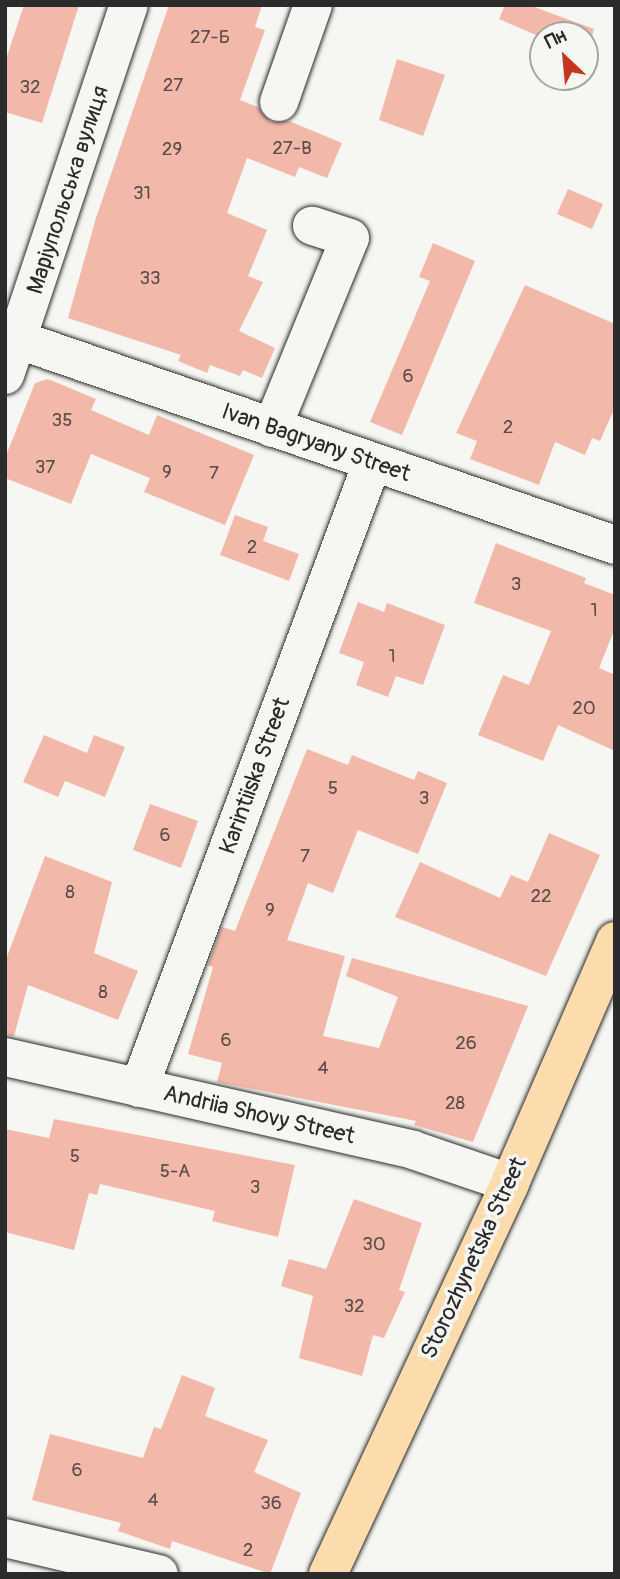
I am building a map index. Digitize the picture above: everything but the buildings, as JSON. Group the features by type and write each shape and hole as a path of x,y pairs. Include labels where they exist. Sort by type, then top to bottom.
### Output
{"main road":[{"name":"Storozhynetska Street","path":"328,1574 510,1183 615,941"}],"street":[{"name":"Маріупольська вулиця","path":"5,375 19,340 129,5"},
{"path":"279,102 313,5"},
{"path":"272,428 351,238 312,226"},
{"name":"Ivan Bagryany Street","path":"19,340 615,545"},
{"name":"Karintiiska Street","path":"139,1088 372,463"},
{"name":"Andriia Shovy Street","path":"5,1057 413,1150 510,1183"},
{"path":"5,1538 159,1574"}]}
